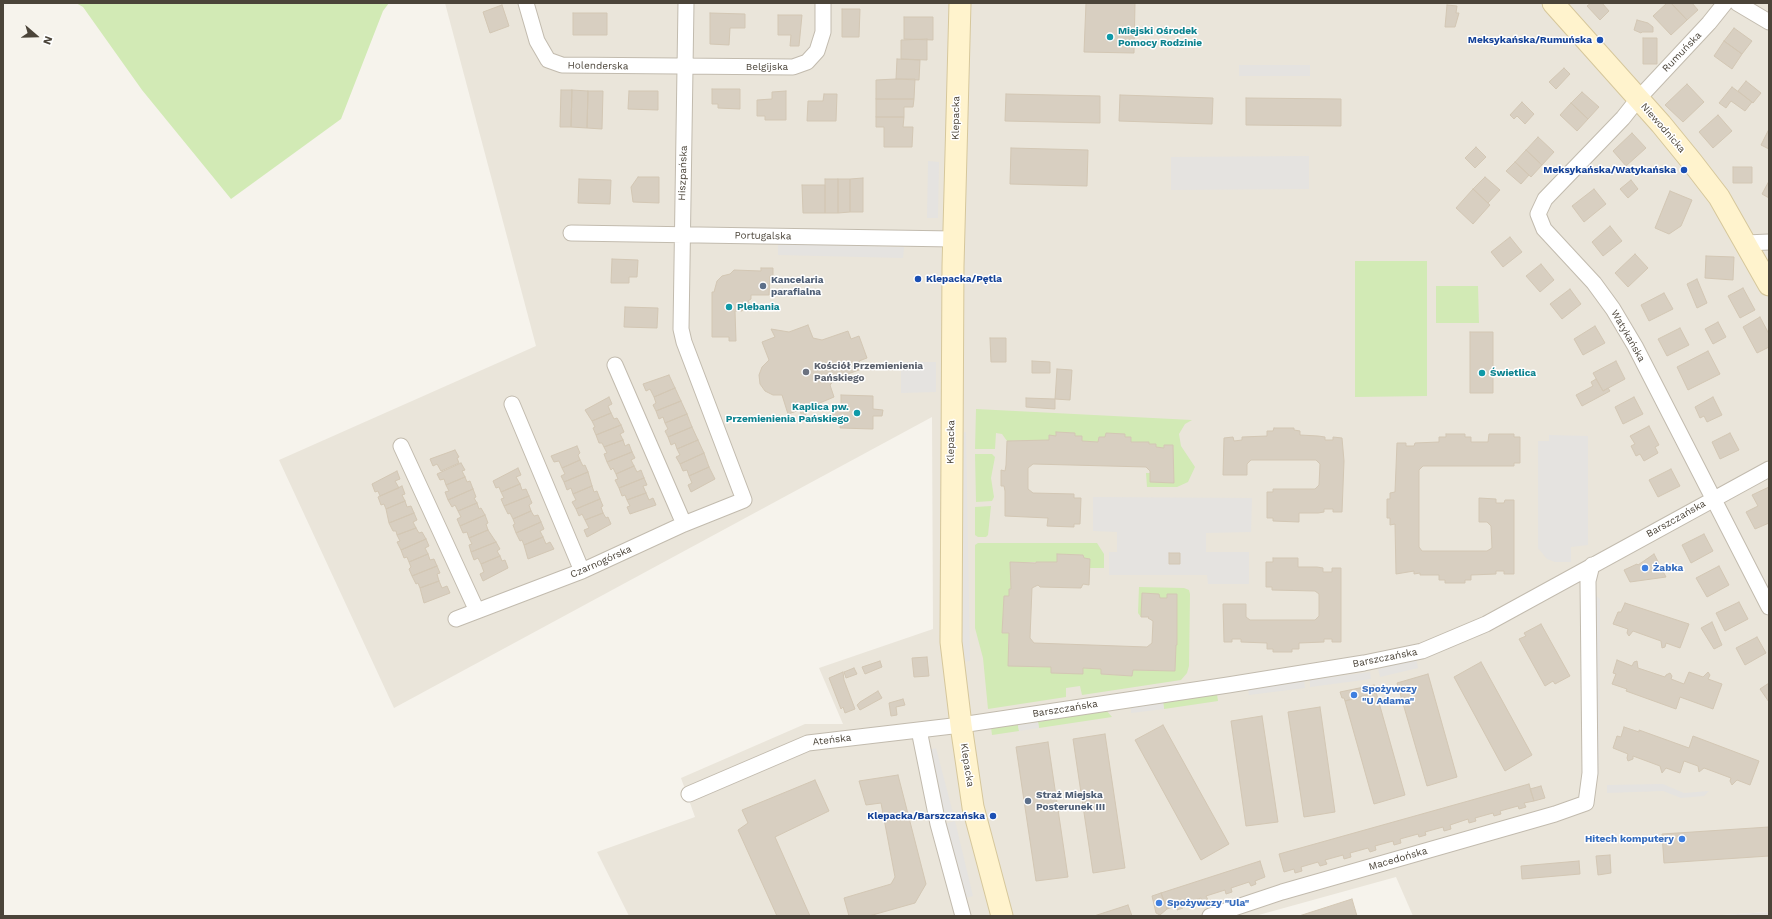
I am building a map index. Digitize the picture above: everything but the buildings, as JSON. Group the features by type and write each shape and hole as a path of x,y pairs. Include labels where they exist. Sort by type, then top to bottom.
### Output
{"street":[{"name":"Holenderska","path":"526,3 537,42 548,60 562,65 686,67"},
{"name":"Hiszpańska","path":"686,3 682,329 684,342 744,500"},
{"name":"Belgijska","path":"686,67 792,68 807,62 817,51 823,32 823,3"},
{"name":"Klepacka","path":"960,3 954,239 951,634 960,725 974,807 993,876 1002,916"},
{"name":"Niewodnicka","path":"1553,3 1638,99 1701,174 1719,198 1769,285"},
{"name":"Rumuńska","path":"1638,99 1709,23 1725,3"},
{"path":"1737,3 1769,22"},
{"name":"Watykańska","path":"1638,99 1623,118 1545,199 1538,214 1544,229 1594,283 1613,309 1635,346 1769,607"},
{"name":"Portugalska","path":"571,233 954,239"},
{"path":"1746,243 1769,242"},
{"path":"615,365 684,524"},
{"path":"512,404 582,571"},
{"path":"401,446 477,611"},
{"name":"Barszczańska","path":"960,725 1243,683 1364,663 1422,651 1486,624 1769,469"},
{"name":"Czarnogórska","path":"456,619 582,571 684,524 744,500"},
{"name":"Macedońska","path":"1210,916 1282,892 1555,814 1586,803 1590,773 1588,581 1592,565"},
{"name":"Ateńska","path":"689,794 808,743 960,725"},
{"path":"919,730 938,824 963,916"},
{"name":"Klepacka","path":"993,876 1012,916"}],"shaded area":[{"path":"445,3 1769,3 1769,912 1707,916 1413,916 1396,877 1255,916 629,916 597,852 695,817 681,778 805,724 843,724 819,668 933,629 932,417 394,708 279,460 536,346"},
{"path":"1239,65 1310,65 1310,76 1239,76"},
{"path":"1309,156 1309,189 1171,190 1171,157"},
{"path":"928,161 939,162 938,218 927,218"},
{"path":"778,244 904,247 903,258 778,255"},
{"path":"901,362 936,362 936,392 901,393"},
{"path":"966,432 970,661 961,662 958,433"},
{"path":"1549,435 1588,436 1588,545 1571,547 1571,562 1555,562 1547,559 1538,548 1538,441 1549,441"},
{"path":"1093,497 1252,498 1251,532 1206,533 1206,552 1249,552 1249,584 1208,584 1207,575 1109,575 1109,552 1117,552 1117,532 1093,531"},
{"path":"1593,593 1600,599 1599,776 1593,771"},
{"path":"1416,659 1418,668 1380,677 1378,669"},
{"path":"1370,672 1371,679 1310,687 1310,680"},
{"path":"1304,681 1305,688 1249,695 1248,688"},
{"path":"1163,702 1164,709 1131,713 1131,707"},
{"path":"1038,722 1039,728 1019,731 1018,725"},
{"path":"936,748 954,817 943,820 926,751"},
{"path":"1663,784 1684,793 1709,791 1704,796 1681,798 1663,791 1607,793 1607,785"},
{"path":"955,821 973,896 963,899 944,824"},
{"path":"1769,912 1769,916 1707,916"}],"green space":[{"path":"76,3 389,3 383,11 341,119 231,199 142,90 83,7"},
{"path":"1355,261 1427,261 1427,396 1355,397"},
{"path":"1436,286 1478,286 1479,323 1436,323"},
{"path":"976,409 1192,420 1185,424 1179,434 1181,446 1195,467 1188,482 1177,487 1147,487 1146,473 1150,473 1150,482 1174,483 1173,445 1164,445 1164,448 1149,444 1131,442 1131,437 1125,437 1124,434 1106,433 1105,437 1099,437 1098,442 1082,441 1082,436 1075,436 1075,433 1056,432 1056,436 1050,436 1049,440 1007,441 1002,434 996,433 995,449 975,449"},
{"path":"975,454 992,454 995,457 991,478 994,497 992,501 976,502"},
{"path":"991,506 988,535 986,537 978,537 975,535 975,507"},
{"path":"978,543 1097,543 1104,554 1104,568 1089,568 1090,559 1084,558 1083,555 1057,554 1057,562 1011,562 1011,589 1009,590 1009,596 1004,596 1002,633 1009,633 1008,644 1034,667 1051,667 1083,673 1083,668 1101,669 1101,674 1132,676 1133,670 1175,671 1177,645 1177,594 1167,594 1167,598 1160,598 1152,593 1142,593 1141,617 1138,613 1139,587 1184,588 1189,590 1190,594 1189,666 1187,673 1181,680 1082,695 1080,686 1066,688 1066,697 988,709 983,658 975,628 975,545"},
{"path":"1217,694 1218,701 1164,709 1163,702"},
{"path":"1106,710 1112,717 1039,728 1038,722"},
{"path":"1018,725 1019,731 992,735 991,727"}],"place":[{"name":"Miejski Ośrodek Pomocy Rodzinie","path":"1110,37"},
{"name":"Meksykańska/Rumuńska","path":"1600,40"},
{"name":"Meksykańska/Watykańska","path":"1684,170"},
{"name":"Klepacka/Pętla","path":"918,279"},
{"name":"Kancelaria parafialna","path":"763,286"},
{"name":"Plebania","path":"729,307"},
{"name":"Kościół Przemienienia Pańskiego","path":"806,372"},
{"name":"Świetlica","path":"1482,373"},
{"name":"Kaplica pw. Przemienienia Pańskiego","path":"857,413"},
{"name":"Żabka","path":"1645,568"},
{"name":"Spożywczy \"U Adama\"","path":"1354,695"},
{"name":"Straż Miejska Posterunek III","path":"1028,801"},
{"name":"Klepacka/Barszczańska","path":"993,816"},
{"name":"Hitech komputery","path":"1682,839"},
{"name":"Spożywczy \"Ula\"","path":"1159,903"}]}
